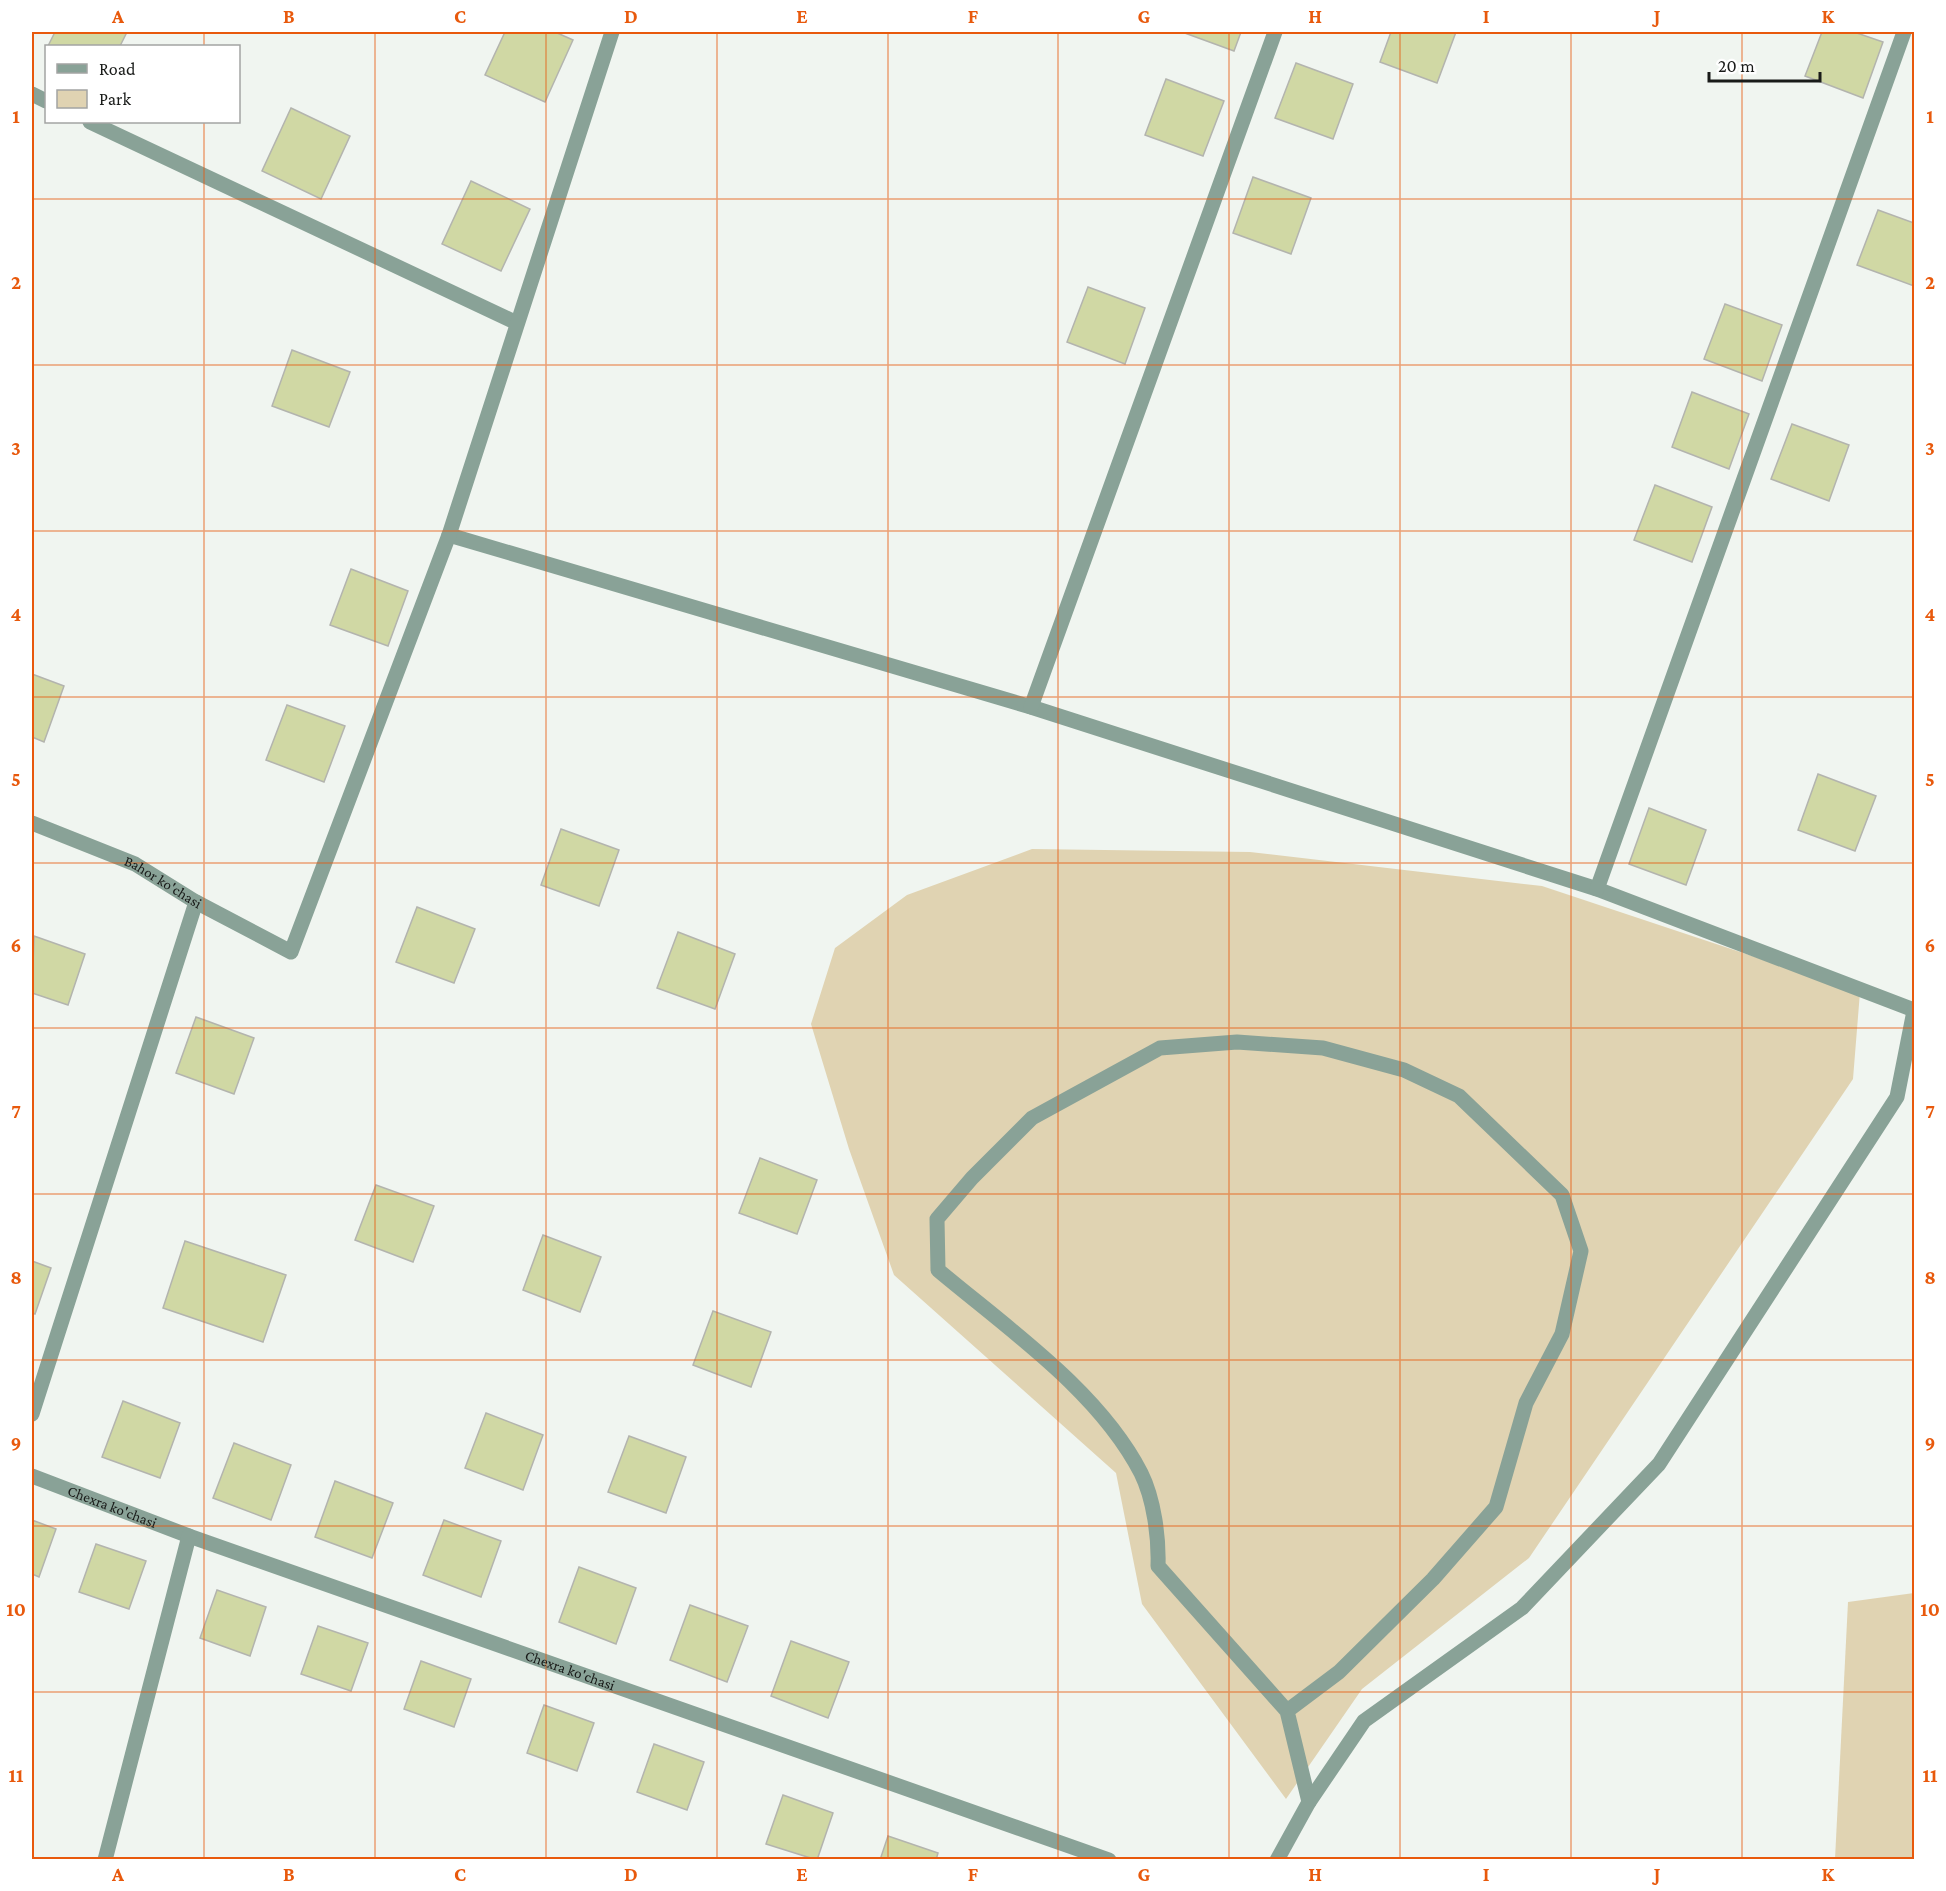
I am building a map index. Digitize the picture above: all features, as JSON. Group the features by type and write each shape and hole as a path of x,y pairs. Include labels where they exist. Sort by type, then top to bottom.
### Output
{"street":[{"path":"612,32 449,535 1031,707 1597,889 1914,1011 1897,1097 1659,1464 1522,1608 1364,1721 1309,1802 1277,1860"},
{"path":"1031,707 1275,32"},
{"path":"1597,889 1904,32"},
{"path":"92,123 517,323"},
{"name":"Bahor ko'chasi","path":"32,823 135,864 196,902 291,952 449,535"},
{"path":"32,1414 196,902"},
{"path":"1287,1711 1339,1672 1433,1579 1496,1507 1526,1403 1562,1334 1581,1251 1562,1196 1459,1096 1404,1070 1323,1048 1237,1042 1160,1048 1032,1118 972,1178 937,1219 938,1270 1047,1362 1106,1418 1142,1474 1159,1536 1158,1566 1287,1711 1309,1802"},
{"name":"Chexra ko'chasi","path":"32,1476 189,1536 1109,1860"},
{"path":"105,1860 189,1536"}],"green space":[{"path":"1032,849 1250,852 1542,886 1860,992 1853,1079 1529,1558 1362,1689 1286,1799 1142,1604 1116,1473 894,1275 849,1149 811,1024 835,948 907,895"},
{"path":"1914,1593 1914,1859 1835,1859 1848,1602"}],"building":[{"path":"55,32 127,32 120,45 48,45"},
{"path":"505,32 555,32 573,40 545,102 485,75"},
{"path":"1182,32 1241,32 1234,51"},
{"path":"1391,32 1456,32 1437,83 1380,62"},
{"path":"1822,32 1854,32 1883,42 1863,98 1805,76"},
{"path":"1296,63 1353,84 1333,139 1275,118"},
{"path":"1166,79 1224,101 1203,156 1145,135"},
{"path":"291,108 350,136 321,199 262,171"},
{"path":"1253,177 1311,198 1291,254 1233,233"},
{"path":"471,181 530,209 501,271 442,244"},
{"path":"1878,210 1914,223 1914,286 1857,265"},
{"path":"1088,287 1145,308 1125,364 1067,342"},
{"path":"1725,304 1782,325 1762,381 1704,359"},
{"path":"292,350 350,372 329,427 272,406"},
{"path":"1692,392 1749,414 1729,469 1672,447"},
{"path":"1792,424 1849,445 1829,501 1771,479"},
{"path":"1655,485 1712,507 1692,562 1634,540"},
{"path":"351,569 408,591 388,646 330,625"},
{"path":"32,674 64,686 44,742 32,737"},
{"path":"287,705 345,726 324,782 266,760"},
{"path":"1818,774 1876,796 1855,851 1798,830"},
{"path":"1649,808 1706,830 1686,885 1629,864"},
{"path":"561,829 619,850 599,906 541,885"},
{"path":"417,907 475,929 454,983 396,962"},
{"path":"678,932 735,954 715,1009 657,988"},
{"path":"34,936 85,954 68,1005 32,993"},
{"path":"196,1017 254,1038 234,1094 176,1073"},
{"path":"760,1158 817,1180 797,1234 739,1213"},
{"path":"376,1185 434,1206 413,1262 355,1240"},
{"path":"543,1235 601,1257 580,1312 523,1290"},
{"path":"185,1241 286,1275 263,1342 163,1308"},
{"path":"32,1261 51,1268 35,1314 32,1313"},
{"path":"713,1311 771,1332 751,1387 693,1365"},
{"path":"123,1401 180,1423 160,1478 102,1457"},
{"path":"486,1413 543,1435 523,1490 465,1468"},
{"path":"629,1436 686,1457 666,1513 608,1492"},
{"path":"234,1443 291,1465 271,1520 213,1498"},
{"path":"335,1481 393,1503 372,1558 315,1537"},
{"path":"32,1520 56,1529 39,1577 32,1574"},
{"path":"444,1520 501,1541 481,1597 423,1575"},
{"path":"96,1544 146,1561 129,1609 79,1592"},
{"path":"579,1567 636,1588 616,1644 559,1622"},
{"path":"217,1590 266,1607 250,1656 200,1638"},
{"path":"690,1605 748,1626 727,1682 670,1660"},
{"path":"318,1626 368,1643 351,1691 301,1674"},
{"path":"791,1641 849,1662 828,1718 771,1696"},
{"path":"421,1661 471,1679 454,1727 404,1709"},
{"path":"544,1705 594,1723 577,1771 527,1753"},
{"path":"654,1744 704,1762 687,1810 637,1792"},
{"path":"783,1795 833,1813 817,1860 766,1844"},
{"path":"888,1836 938,1853 936,1860 880,1860"}]}
